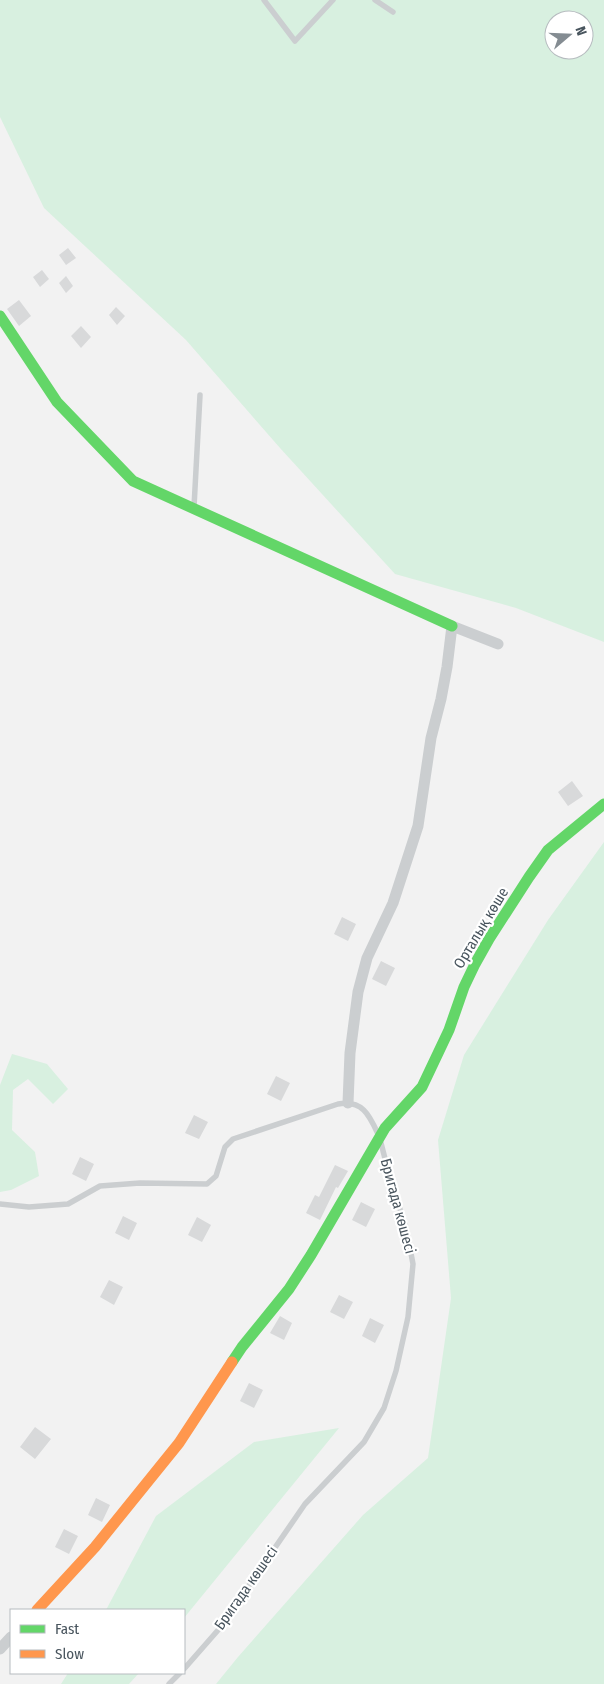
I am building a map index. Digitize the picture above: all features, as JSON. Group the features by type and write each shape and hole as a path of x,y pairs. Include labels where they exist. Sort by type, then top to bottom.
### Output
{"street":[{"path":"0,316 57,402 133,481 452,626 498,644"},
{"path":"348,1103 350,1053 358,992 367,958 393,903 418,826 431,738 446,676 452,626"},
{"name":"Орталық көше","path":"38,1609 106,1534 179,1443 242,1347 289,1288 311,1255 388,1124 422,1087 446,1037 464,987 475,964 529,876 548,850 604,804"},
{"path":"0,1649 10,1638"}],"lane":[{"path":"264,0 295,41 332,0"},
{"path":"375,0 393,12"},
{"path":"194,509 200,395"},
{"path":"0,1204 29,1207 68,1204 100,1186 140,1183 207,1184 216,1176 225,1147 233,1140 338,1104 348,1103"},
{"name":"Бригада көшесі","path":"185,1668 219,1629 305,1504 364,1442 384,1408 396,1371 408,1318 413,1264 406,1227 391,1182 380,1138 372,1120 365,1111 357,1104 348,1103"},
{"path":"169,1684 179,1674"}],"green space":[{"path":"0,0 604,0 604,642 516,608 395,574 280,448 186,340 44,208 0,117"},
{"path":"604,842 604,1684 216,1684 363,1515 428,1458 451,1298 438,1140 464,1055 548,920"},
{"path":"12,1054 47,1064 68,1089 53,1104 28,1079 13,1090 12,1130 35,1152 39,1176 11,1190 0,1192 0,1085"},
{"path":"339,1428 185,1617 185,1609 107,1609 156,1516 254,1442"},
{"path":"67,1674 138,1674 129,1684 61,1684"}],"building":[{"path":"68,248 76,258 66,265 59,255"},
{"path":"42,270 49,279 40,287 33,277"},
{"path":"66,276 73,286 66,293 59,283"},
{"path":"19,300 31,316 19,326 7,309"},
{"path":"116,307 125,316 117,325 109,315"},
{"path":"81,326 91,337 81,348 71,336"},
{"path":"572,781 583,796 568,806 558,792"},
{"path":"342,917 356,924 348,941 334,934"},
{"path":"381,961 395,968 386,986 372,979"},
{"path":"276,1076 290,1083 281,1101 267,1094"},
{"path":"194,1115 208,1122 199,1139 185,1133"},
{"path":"80,1157 94,1164 86,1181 72,1174"},
{"path":"335,1165 348,1171 338,1188 336,1187 320,1220 306,1213 315,1195 319,1197"},
{"path":"361,1202 375,1209 366,1227 352,1220"},
{"path":"123,1216 137,1223 129,1240 115,1233"},
{"path":"197,1217 211,1225 202,1242 188,1235"},
{"path":"109,1280 123,1287 114,1305 100,1297"},
{"path":"339,1295 353,1302 344,1319 330,1312"},
{"path":"280,1316 292,1323 284,1340 270,1333"},
{"path":"370,1318 384,1325 375,1343 362,1336"},
{"path":"249,1383 263,1390 254,1408 240,1401"},
{"path":"35,1427 51,1439 35,1459 20,1447"},
{"path":"96,1498 110,1505 102,1522 88,1515"},
{"path":"64,1529 78,1536 69,1554 55,1547"}],"traffic: fast":[{"path":"0,316 57,402 133,481 452,626"},
{"path":"232,1362 289,1289 385,1128 422,1087 449,1030 464,987 475,964 529,877 548,850 604,804"}],"traffic: slow":[{"path":"38,1609 95,1547 179,1443 232,1362"}]}
